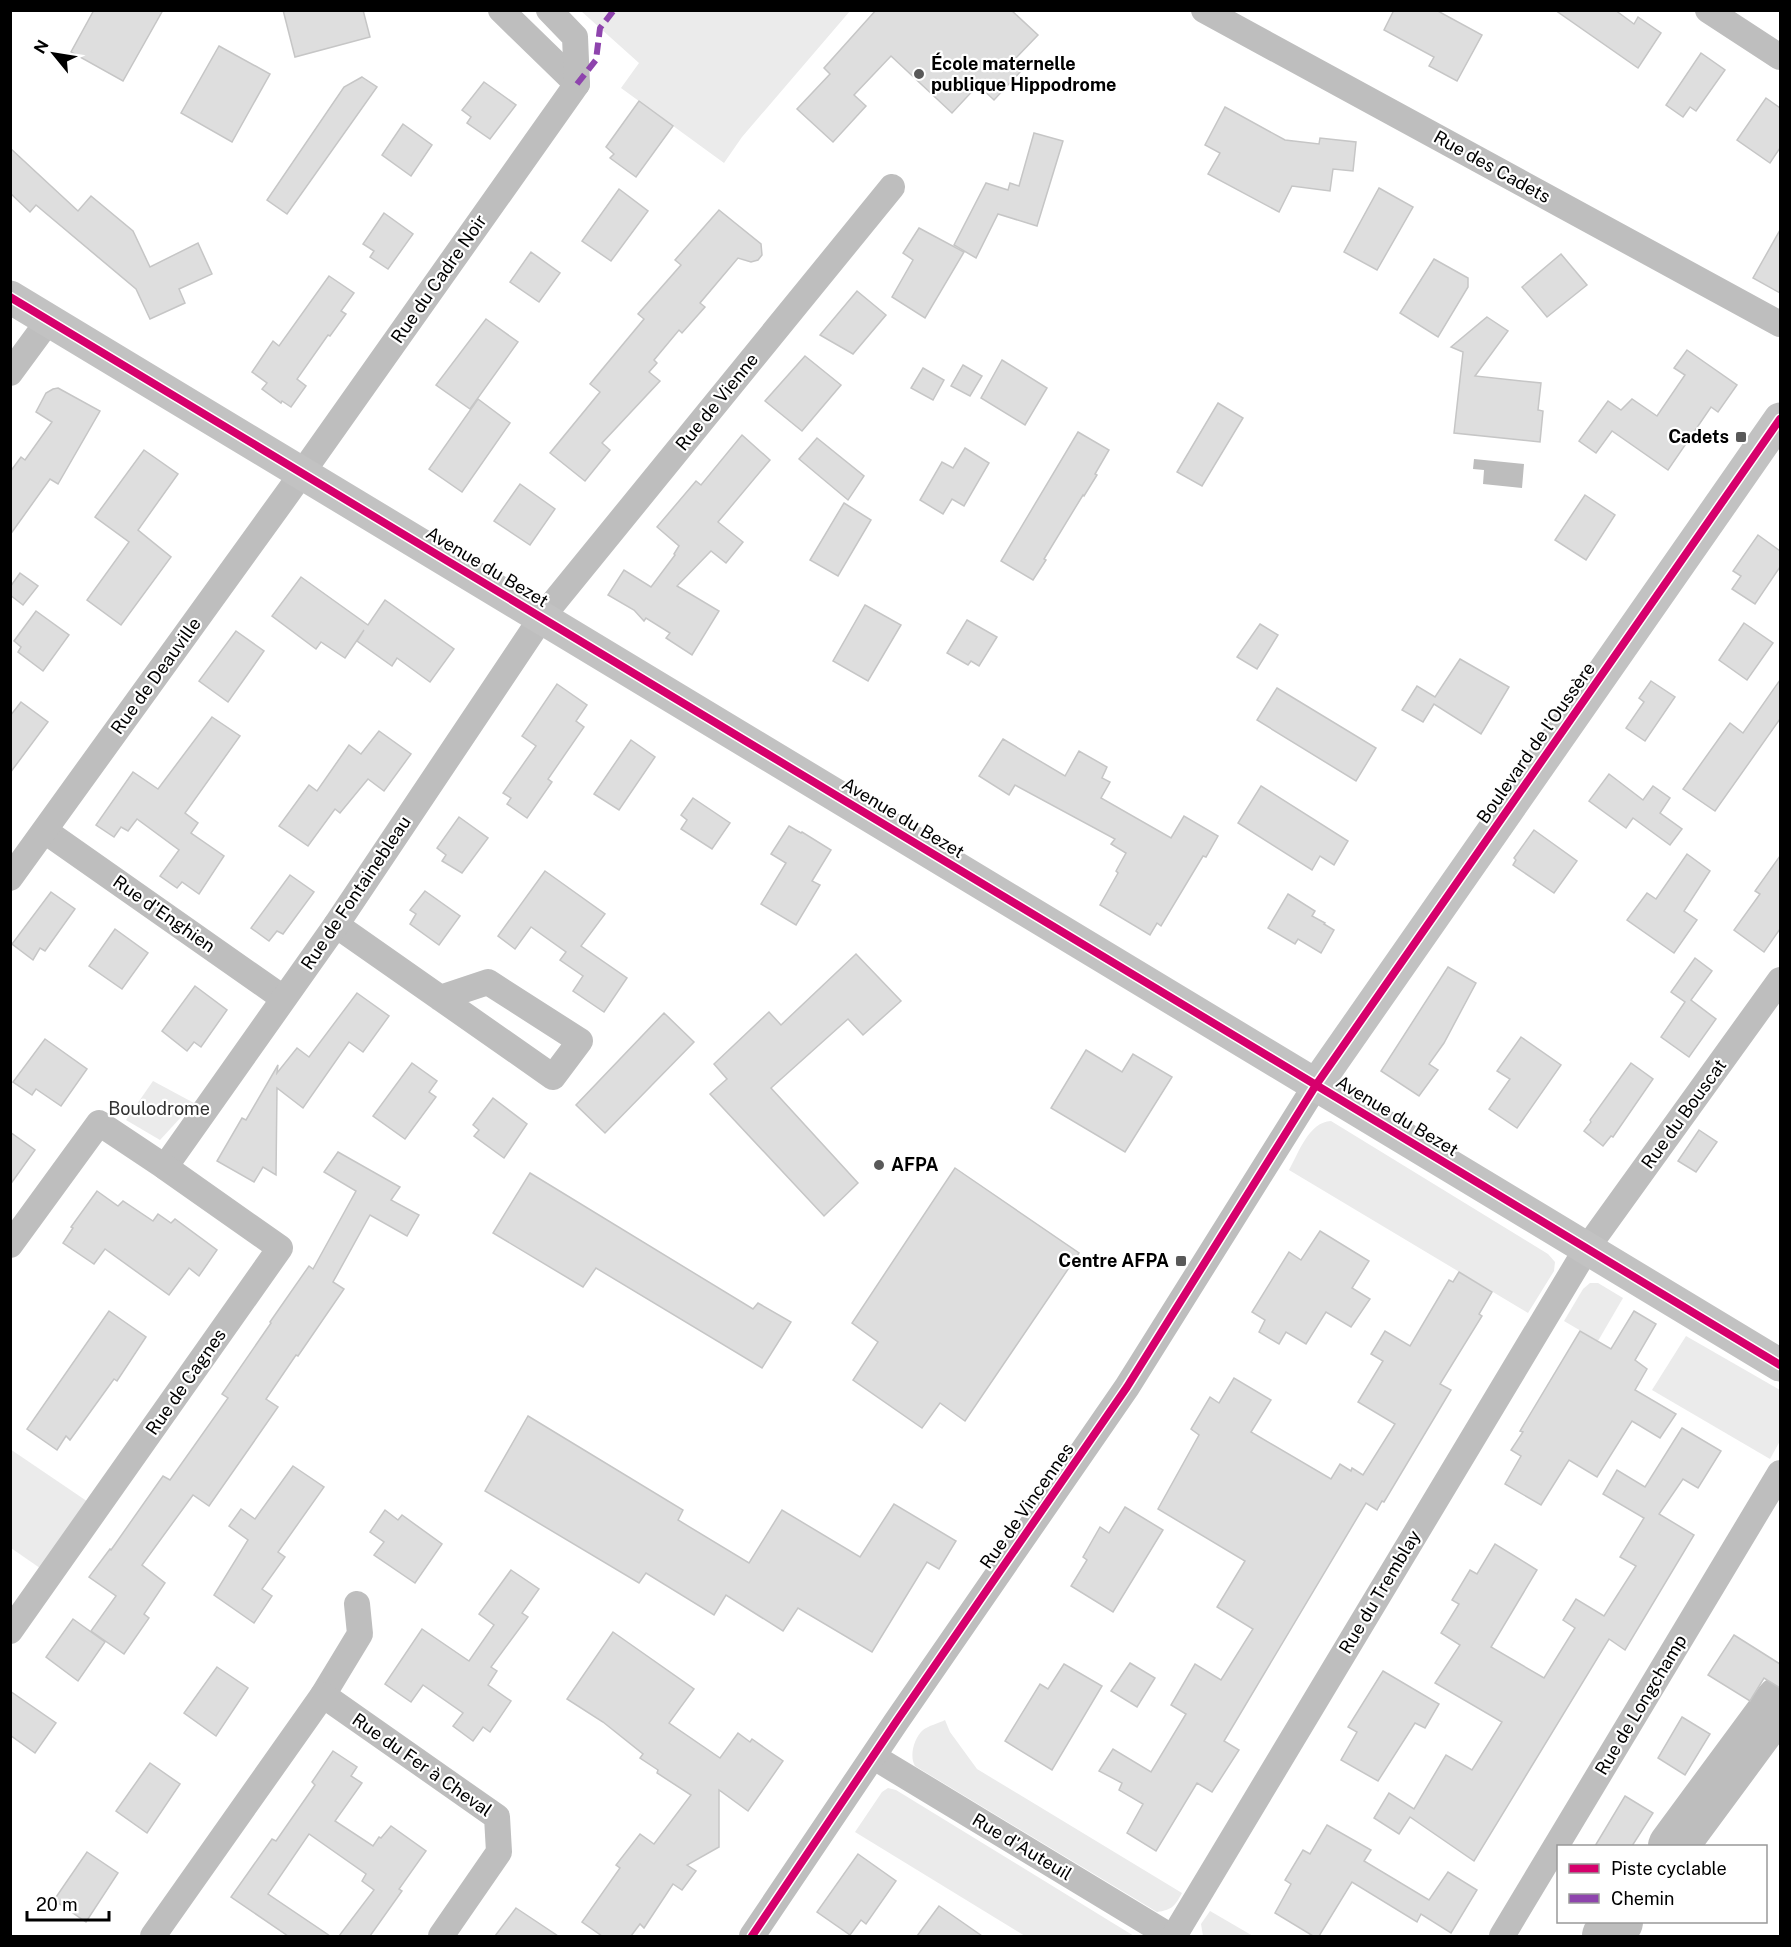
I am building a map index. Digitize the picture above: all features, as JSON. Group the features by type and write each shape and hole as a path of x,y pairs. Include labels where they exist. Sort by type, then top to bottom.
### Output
{"street":[{"path":"501,10 577,84"},
{"path":"549,10 575,37 577,84"},
{"name":"Rue des Cadets","path":"1203,10 1780,324"},
{"path":"1708,10 1780,57"},
{"name":"Rue du Cadre Noir","path":"302,473 577,84"},
{"name":"Rue de Vienne","path":"542,617 892,187"},
{"name":"Avenue du Bezet","path":"10,297 1780,1365"},
{"path":"10,374 49,320"},
{"name":"Boulevard de l'Oussère","path":"1316,1085 1780,419"},
{"name":"Rue de Deauville","path":"10,878 302,473"},
{"name":"Rue de Fontainebleau","path":"165,1167 336,925 542,617"},
{"name":"Rue d'Enghien","path":"45,831 283,998"},
{"path":"336,925 440,998 553,1077 580,1041 488,982 440,998"},
{"name":"Rue du Bouscat","path":"1587,1248 1780,980"},
{"name":"Rue de Vincennes","path":"752,1936 1127,1387 1316,1085"},
{"path":"10,1245 99,1123 165,1167"},
{"name":"Rue de Cagnes","path":"10,1631 280,1248 165,1167"},
{"name":"Rue du Tremblay","path":"1172,1936 1587,1248"},
{"name":"Rue de Longchamp","path":"1502,1936 1780,1473"},
{"path":"153,1936 323,1695 360,1635 357,1604"},
{"name":"Rue du Fer à Cheval","path":"323,1695 497,1817 499,1852 441,1936"},
{"name":"Rue d'Auteuil","path":"874,1757 1172,1936"}],"green space":[{"path":"581,11 850,11 742,137 724,163 621,88 639,63"},
{"name":"Boulodrome","path":"153,1081 194,1103 160,1140 126,1120"},
{"path":"1331,1121 1548,1254 1555,1262 1554,1271 1528,1313 1289,1170 1311,1132 1323,1123"},
{"path":"1590,1283 1598,1283 1623,1298 1598,1341 1564,1321 1583,1289"},
{"path":"1686,1336 1780,1390 1780,1441 1770,1459 1652,1390"},
{"path":"10,1449 97,1508 50,1575 11,1548"},
{"path":"945,1720 950,1732 977,1769 1182,1893 1175,1904 1170,1909 1157,1912 915,1766 913,1747 920,1733"},
{"path":"888,1788 896,1790 1134,1936 1025,1936 855,1832 882,1792"},
{"path":"1210,1911 1253,1936 1203,1936 1201,1924"}],"shaded area":[{"path":"1474,459 1524,464 1522,488 1483,484 1484,470 1473,469"}],"building":[{"path":"94,10 163,10 123,81 71,52"},
{"path":"283,10 363,10 370,37 295,57"},
{"path":"876,10 1011,10 1038,35 1012,62 1021,71 994,100 978,85 952,113 891,56 854,95 866,106 833,142 797,109 830,74 824,68"},
{"path":"1394,10 1436,10 1482,35 1457,81 1429,66 1434,57 1384,30"},
{"path":"1555,10 1615,10 1634,24 1638,17 1661,33 1638,68"},
{"path":"219,46 270,74 232,142 181,113"},
{"path":"1701,53 1725,70 1696,111 1690,107 1683,117 1666,105"},
{"path":"362,77 377,87 287,214 267,200 344,87"},
{"path":"484,82 516,105 490,139 467,123 471,117 462,110"},
{"path":"1766,98 1780,108 1780,148 1770,163 1737,140"},
{"path":"639,101 673,126 636,177 610,158 614,154 606,147"},
{"path":"1225,107 1285,140 1319,144 1320,138 1356,142 1353,171 1333,169 1330,191 1292,186 1279,212 1208,174 1220,153 1205,145"},
{"path":"403,124 432,145 411,176 382,155"},
{"path":"1034,133 1063,141 1037,226 998,214 976,258 954,245 986,183 1008,190 1010,183 1019,186"},
{"path":"10,148 78,211 91,196 133,231 150,267 198,243 212,274 179,289 185,303 150,319 136,289 36,205 30,212 10,193"},
{"path":"1379,188 1413,207 1377,270 1344,252"},
{"path":"619,189 648,211 611,261 582,241"},
{"path":"719,210 761,244 762,255 758,260 751,262 738,258 700,303 705,307 682,333 679,330 654,360 657,363 649,372 660,381 602,443 610,450 585,481 550,453 600,392 590,384 644,319 638,314 681,265 675,260"},
{"path":"384,213 413,234 388,269 370,257 374,251 363,244"},
{"path":"919,228 964,252 925,318 892,297 913,260 903,253"},
{"path":"1780,230 1780,293 1753,278"},
{"path":"531,252 560,273 539,302 510,282"},
{"path":"1561,254 1587,285 1547,317 1522,287"},
{"path":"1434,259 1468,278 1468,287 1438,337 1400,313"},
{"path":"329,276 354,293 341,311 346,314 297,379 306,386 291,407 282,401 281,403 262,389 267,383 252,372 273,341 279,346"},
{"path":"857,291 886,315 853,354 820,335"},
{"path":"1487,317 1508,331 1475,376 1541,383 1538,410 1543,411 1540,442 1454,433 1463,352 1451,347"},
{"path":"486,319 518,342 470,409 436,385"},
{"path":"1687,350 1737,385 1718,412 1711,407 1668,470 1612,431 1596,453 1579,441 1608,401 1621,410 1632,399 1657,416 1685,375 1674,368"},
{"path":"805,356 841,385 802,431 765,401"},
{"path":"1002,360 1047,388 1025,425 981,398"},
{"path":"963,365 982,376 970,396 951,386"},
{"path":"923,368 944,380 933,400 911,388"},
{"path":"58,388 100,411 58,484 50,479 10,535 10,472 21,457 25,460 52,422 36,412 46,393"},
{"path":"478,399 510,423 462,492 429,469"},
{"path":"1218,403 1243,418 1202,486 1177,472"},
{"path":"1078,432 1109,450 1095,474 1097,475 1033,580 1001,561"},
{"path":"742,435 770,460 718,522 743,542 726,563 711,551 677,586 719,611 692,655 666,638 670,633 646,618 644,621 634,610 608,595 624,570 651,587 679,546 657,527 696,481 701,485"},
{"path":"817,438 864,476 848,500 799,459"},
{"path":"965,448 989,463 964,506 952,499 943,514 920,500 942,462 953,468"},
{"path":"144,450 178,474 138,530 171,557 121,625 87,600 129,542 95,517"},
{"path":"520,484 555,509 530,545 494,521"},
{"path":"1585,495 1615,515 1586,560 1555,540"},
{"path":"844,503 871,520 838,576 810,560"},
{"path":"1758,535 1780,551 1780,567 1755,604 1732,589 1741,576 1733,571"},
{"path":"20,573 38,586 23,605 10,595 10,587"},
{"path":"301,577 368,625 385,600 454,649 430,682 397,658 392,666 357,641 364,630 345,658 321,642 316,649 272,616"},
{"path":"865,605 901,625 868,681 833,661"},
{"path":"36,611 69,635 43,671 18,652 21,647 14,641"},
{"path":"967,620 997,637 979,666 971,661 968,665 947,653"},
{"path":"1744,623 1773,643 1747,680 1719,660"},
{"path":"1260,624 1278,635 1257,669 1237,657"},
{"path":"236,631 264,651 228,702 199,681"},
{"path":"1460,659 1509,687 1481,734 1434,704 1423,722 1402,710 1417,686 1435,697"},
{"path":"1780,680 1780,719 1715,811 1683,789 1730,723 1743,733"},
{"path":"1651,681 1675,697 1645,741 1626,728 1644,702 1639,698"},
{"path":"557,684 587,705 576,721 584,727 548,779 552,782 527,818 507,804 511,798 503,793 536,746 522,736"},
{"path":"1277,688 1376,748 1356,781 1257,720"},
{"path":"21,702 48,722 10,773 10,716"},
{"path":"212,717 240,736 185,813 198,823 191,833 224,856 199,894 182,882 177,888 160,876 179,850 137,819 128,831 121,827 114,837 96,825 133,772 158,789"},
{"path":"379,731 411,754 384,791 368,779 340,813 335,809 308,846 279,826 309,785 317,791 349,745 361,754"},
{"path":"1003,739 1065,776 1079,751 1107,767 1102,778 1110,782 1101,798 1171,838 1184,816 1218,836 1206,857 1203,856 1161,926 1157,923 1150,935 1100,905 1126,853 1111,844 1115,839 1015,785 1009,795 979,776"},
{"path":"631,740 655,757 619,810 594,794"},
{"path":"1609,774 1643,800 1653,786 1670,798 1660,813 1682,829 1670,845 1633,818 1626,828 1589,801"},
{"path":"1261,786 1348,841 1334,865 1320,856 1312,870 1238,823"},
{"path":"693,798 730,823 712,849 681,829 687,820 681,815"},
{"path":"459,817 488,838 462,873 442,861 446,855 437,848"},
{"path":"789,826 831,850 812,881 820,885 796,925 761,904 786,863 771,854"},
{"path":"1534,830 1577,861 1554,893 1513,865 1516,860 1514,858"},
{"path":"1687,854 1710,871 1684,911 1697,920 1674,953 1627,920 1647,893 1656,899"},
{"path":"1780,856 1780,929 1764,952 1734,930 1760,894 1755,891"},
{"path":"545,871 605,914 581,946 627,978 604,1012 573,991 583,976 560,960 566,952 531,927 515,949 498,936"},
{"path":"290,875 314,892 283,934 277,931 269,941 251,928"},
{"path":"425,891 460,916 439,945 410,924 416,914 410,910"},
{"path":"51,892 75,909 45,951 40,948 33,960 12,944"},
{"path":"1288,894 1315,911 1312,916 1334,930 1321,953 1298,939 1295,944 1268,928"},
{"path":"115,929 148,953 122,989 89,966"},
{"path":"856,954 901,1001 863,1035 848,1019 771,1088 858,1183 824,1216 710,1094 727,1079 714,1064 769,1012 781,1025"},
{"path":"1695,958 1712,971 1691,1000 1716,1019 1689,1057 1661,1037 1685,1002 1671,992"},
{"path":"1448,967 1476,983 1444,1043 1429,1064 1438,1070 1419,1096 1381,1071"},
{"path":"195,986 227,1010 201,1047 194,1042 187,1051 162,1031"},
{"path":"357,993 389,1016 363,1052 349,1042 303,1108 277,1088 276,1175 263,1167 254,1182 217,1161 242,1118 246,1120 278,1065 277,1073 297,1048 309,1057"},
{"path":"664,1013 694,1042 605,1133 576,1105"},
{"path":"1521,1037 1561,1065 1517,1128 1489,1109 1510,1079 1497,1071"},
{"path":"45,1039 87,1069 61,1106 36,1089 32,1095 13,1082"},
{"path":"1086,1050 1122,1072 1133,1054 1172,1077 1125,1152 1051,1108"},
{"path":"412,1063 437,1081 429,1092 436,1097 405,1139 373,1116"},
{"path":"1631,1063 1653,1079 1613,1137 1611,1136 1603,1146 1584,1131"},
{"path":"493,1098 527,1124 504,1158 474,1136 479,1130 473,1125"},
{"path":"1699,1130 1717,1142 1696,1172 1678,1161"},
{"path":"10,1132 35,1150 10,1185"},
{"path":"338,1152 400,1187 391,1200 419,1215 407,1236 370,1215 333,1282 344,1289 266,1399 278,1407 209,1506 193,1495 142,1565 165,1583 144,1614 149,1618 124,1654 91,1631 116,1596 89,1577 163,1476 170,1480 228,1398 222,1394 270,1322 309,1266 313,1269 356,1191 324,1172"},
{"path":"955,1168 1079,1253 965,1421 940,1403 922,1428 853,1380 878,1342 852,1323"},
{"path":"530,1173 753,1309 758,1303 791,1322 762,1368 596,1268 583,1287 493,1233"},
{"path":"97,1191 118,1206 123,1201 153,1221 158,1214 171,1223 175,1219 217,1250 199,1276 189,1268 169,1295 105,1249 94,1264 63,1243 73,1228 71,1227"},
{"path":"1320,1231 1369,1261 1352,1288 1370,1299 1351,1327 1326,1312 1306,1344 1286,1332 1279,1344 1259,1332 1265,1320 1252,1312 1289,1252 1301,1260"},
{"path":"1459,1272 1492,1292 1479,1314 1482,1316 1440,1384 1451,1390 1384,1502 1382,1501 1377,1510 1366,1503 1224,1741 1239,1750 1212,1792 1197,1783 1156,1851 1127,1833 1143,1804 1119,1790 1122,1783 1099,1771 1113,1749 1151,1772 1186,1714 1171,1705 1195,1664 1221,1680 1253,1629 1217,1607 1245,1561 1158,1509 1199,1435 1191,1429 1210,1397 1219,1403 1234,1378 1271,1400 1251,1432 1331,1479 1340,1464 1363,1475 1395,1424 1358,1402 1383,1361 1371,1354 1385,1331 1410,1346 1449,1280 1453,1282"},
{"path":"109,1311 146,1337 117,1381 114,1379 70,1440 66,1436 57,1450 27,1429"},
{"path":"1634,1311 1656,1324 1635,1360 1647,1369 1635,1390 1676,1414 1660,1438 1632,1421 1597,1477 1569,1460 1541,1505 1505,1484 1521,1456 1511,1450 1523,1432 1520,1431 1580,1331 1611,1349"},
{"path":"528,1416 683,1510 678,1520 749,1563 782,1510 860,1557 894,1504 956,1541 939,1569 927,1562 872,1652 798,1608 783,1631 726,1595 714,1615 646,1573 639,1583 485,1491"},
{"path":"1682,1428 1721,1451 1698,1488 1683,1479 1659,1514 1694,1535 1625,1650 1609,1639 1474,1861 1410,1817 1399,1834 1374,1818 1389,1793 1414,1809 1446,1755 1472,1770 1502,1722 1435,1683 1460,1645 1441,1633 1459,1604 1452,1600 1470,1570 1477,1574 1495,1544 1537,1570 1491,1647 1544,1678 1575,1628 1563,1620 1576,1599 1604,1616 1636,1566 1620,1557 1644,1518 1603,1494 1617,1470 1645,1487"},
{"path":"293,1466 324,1487 278,1552 285,1557 262,1589 272,1596 254,1623 214,1595 248,1540 229,1526 241,1509 255,1519"},
{"path":"1125,1507 1163,1530 1113,1612 1071,1586 1087,1560 1083,1557 1100,1527 1109,1533"},
{"path":"385,1510 398,1520 402,1515 442,1544 415,1583 374,1555 384,1542 370,1532"},
{"path":"511,1570 539,1589 522,1613 528,1617 491,1667 497,1671 488,1685 511,1701 490,1732 483,1727 473,1741 453,1726 463,1713 423,1685 411,1702 385,1684 422,1629 469,1661 494,1625 479,1614"},
{"path":"73,1619 105,1642 78,1681 46,1657"},
{"path":"613,1632 694,1689 669,1723 720,1758 738,1733 750,1742 752,1739 783,1761 748,1811 719,1790 719,1847 687,1865 696,1871 682,1890 673,1884 644,1928 640,1924 631,1936 602,1936 582,1922 620,1868 616,1865 640,1834 654,1844 691,1795 657,1773 658,1770 640,1758 643,1754 603,1722 567,1699"},
{"path":"1734,1635 1780,1664 1780,1688 1764,1678 1750,1701 1708,1675"},
{"path":"1130,1663 1155,1678 1137,1707 1111,1691"},
{"path":"1064,1664 1102,1686 1052,1770 1005,1741 1040,1684 1048,1689"},
{"path":"217,1667 248,1688 216,1736 184,1713"},
{"path":"1383,1671 1439,1704 1425,1728 1415,1723 1378,1781 1341,1760 1357,1732 1348,1727"},
{"path":"10,1691 56,1723 35,1753 10,1735"},
{"path":"1682,1717 1710,1734 1685,1775 1658,1758"},
{"path":"333,1751 357,1767 351,1776 362,1783 335,1821 373,1846 391,1826 426,1851 399,1889 402,1891 370,1936 339,1936 374,1890 362,1881 366,1874 309,1834 268,1894 330,1936 288,1936 231,1897 272,1839 276,1841 315,1785 312,1782"},
{"path":"150,1763 180,1784 147,1833 116,1811"},
{"path":"1625,1796 1653,1813 1633,1845 1596,1845"},
{"path":"1327,1825 1371,1850 1364,1861 1429,1900 1448,1872 1477,1890 1451,1933 1421,1914 1417,1922 1352,1882 1319,1936 1313,1936 1275,1913 1291,1884 1285,1880 1303,1850 1310,1854"},
{"path":"87,1852 118,1873 86,1922 54,1900"},
{"path":"858,1854 896,1881 866,1924 861,1920 850,1935 817,1912"},
{"path":"939,1906 982,1936 917,1936"},
{"path":"516,1908 558,1936 495,1936"}],"waterway":[{"path":"1674,1845 1780,1701"},
{"path":"1607,1936 1617,1923"}],"marked path":[{"path":"577,84 596,60 600,28 614,10"}],"cycle path":[{"path":"10,297 1780,1365"},
{"path":"752,1936 1127,1387 1316,1085 1780,419"}],"place":[{"name":"École maternelle publique Hippodrome","path":"919,74"},
{"name":"Cadets","path":"1741,437"},
{"name":"AFPA","path":"879,1165"},
{"name":"Centre AFPA","path":"1181,1261"}]}
